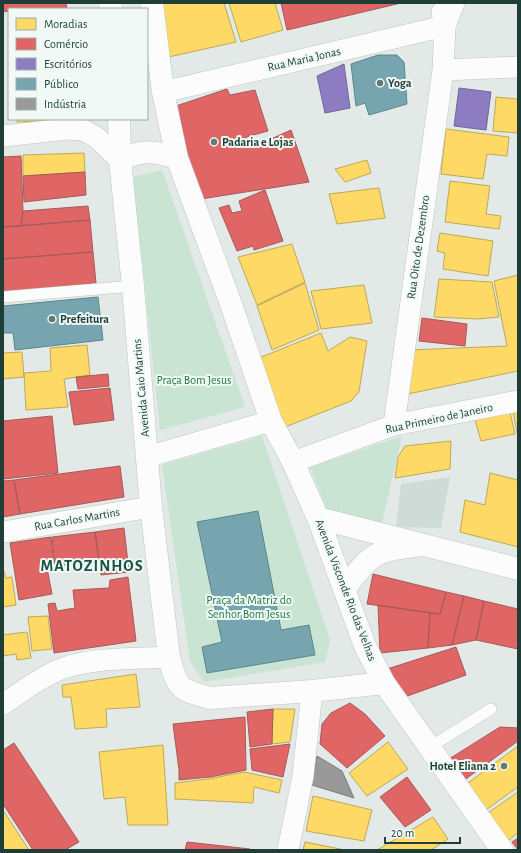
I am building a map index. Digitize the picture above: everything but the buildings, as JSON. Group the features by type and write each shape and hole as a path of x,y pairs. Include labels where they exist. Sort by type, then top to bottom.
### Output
{"main road":[{"path":"152,3 163,92 177,158 228,296 271,421"},
{"name":"Avenida Caio Martins","path":"119,120 120,160 133,286 150,507 169,657 174,678 182,689 210,698 312,691 384,683"},
{"path":"120,160 132,154 147,151 162,153 177,158"},
{"name":"Avenida Visconde Rio das Velhas","path":"271,421 293,462 318,518 365,646 384,683 502,850"},
{"path":"318,518 518,569"},
{"path":"344,590 359,570 374,556 395,548 422,545"}],"street":[{"path":"440,3 445,26"},
{"path":"445,26 454,3"},
{"name":"Rua Maria Jonas","path":"163,92 445,26"},
{"name":"Rua Oito de Dezembro","path":"394,425 443,70 445,26"},
{"path":"443,70 518,67"},
{"path":"3,136 67,129 83,130 96,137 120,160"},
{"name":"Rua Primeiro de Janeiro","path":"293,462 394,425 518,401"},
{"path":"147,457 271,421"},
{"name":"Rua Carlos Martins","path":"3,532 150,507"},
{"path":"3,704 39,680 62,669 90,662 169,657"},
{"path":"288,850 303,776 312,691"}],"lane":[{"path":"3,297 133,286"},
{"path":"430,747 490,709"}],"shaded area":[{"path":"450,477 441,528 396,527 401,484"}],"green space":[{"name":"Praça Bom Jesus","path":"162,170 245,407 160,430 133,177"},
{"name":"Praça da Matriz do Senhor Bom Jesus","path":"262,436 330,640 325,662 204,682 190,661 162,465"},
{"path":"402,436 382,523 328,512 310,467"}],"place":[{"name":"Yoga","path":"380,83"},
{"name":"Padaria e Lojas","path":"214,142"},
{"name":"Prefeitura","path":"52,319"},
{"name":"Hotel Eliana 2","path":"504,766"}],"district":[{"name":"MATOZINHOS","path":"92,566"}]}
